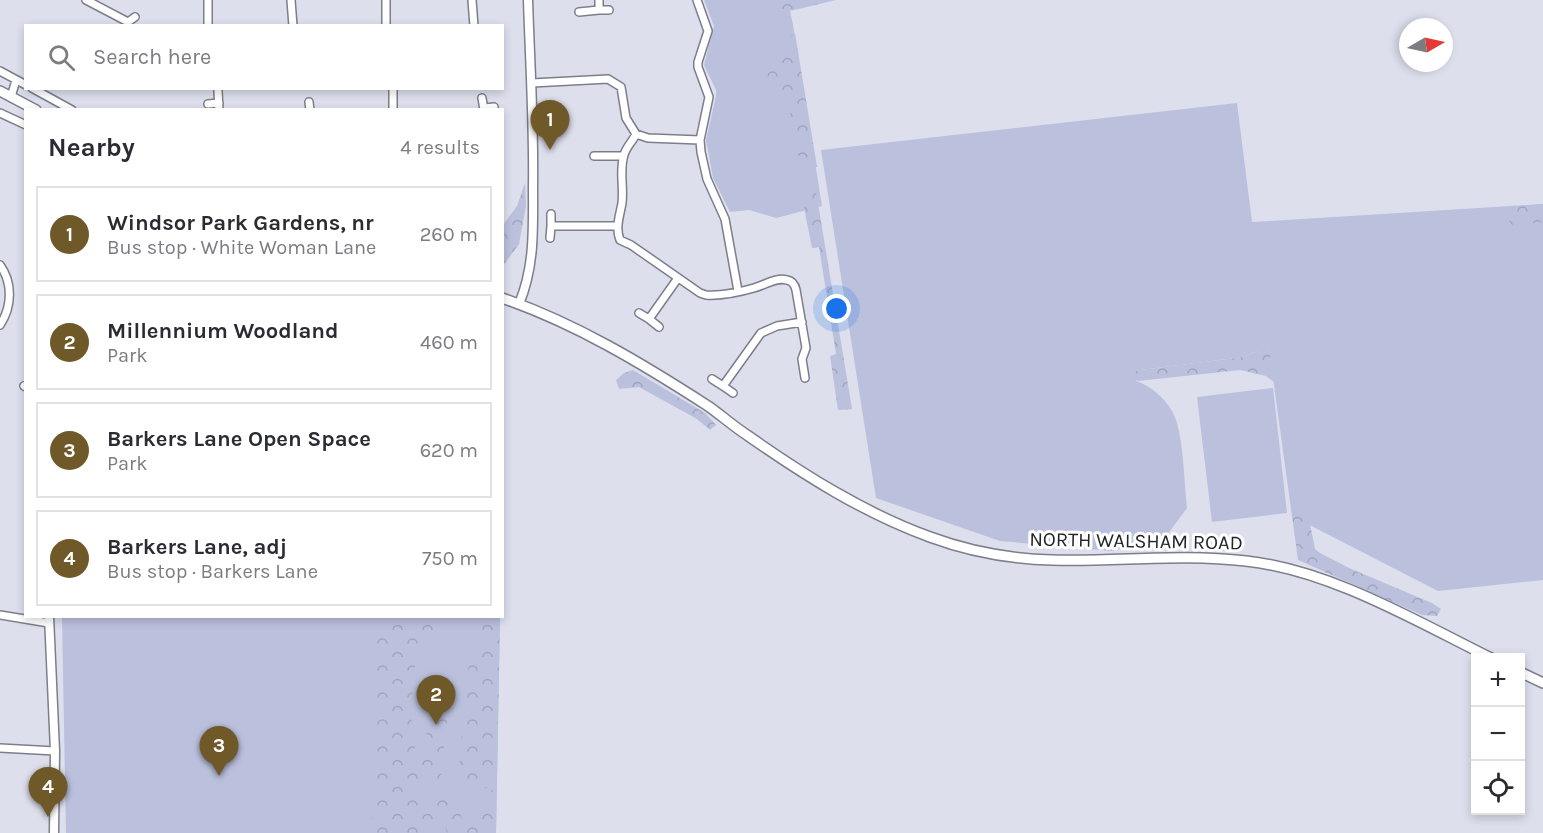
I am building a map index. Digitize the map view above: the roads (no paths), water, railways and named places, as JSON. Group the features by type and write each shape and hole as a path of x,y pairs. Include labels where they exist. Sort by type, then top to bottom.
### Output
{"main road":[{"path":"0,92 32,108"},
{"name":"NORTH WALSHAM ROAD","path":"504,299 534,310 628,356 710,408 784,460 840,494 897,524 933,538 968,549 1048,560 1178,557 1249,561 1280,567 1325,580 1358,594 1483,653"},
{"path":"1525,674 1543,683"}],"street":[{"path":"86,0 128,24 135,18"},
{"path":"208,0 208,24"},
{"path":"291,0 292,24"},
{"path":"386,0 386,24"},
{"path":"472,0 474,24"},
{"path":"519,304 526,286 532,249 534,134 528,0"},
{"path":"599,0 599,10"},
{"path":"697,0 708,32 698,67 710,97 700,140 706,179 725,219 738,291"},
{"path":"579,12 609,10"},
{"path":"0,71 24,84"},
{"path":"532,83 617,79 621,87 626,118 636,134 648,138 700,140"},
{"path":"11,97 16,80"},
{"path":"36,90 68,108"},
{"path":"393,90 393,108"},
{"path":"208,104 219,106 218,91"},
{"path":"482,98 484,108"},
{"path":"489,108 494,107"},
{"path":"0,113 24,124"},
{"path":"636,134 623,156 622,202 618,226 620,240 636,248 706,295 790,280 796,290 806,348 799,367 805,378"},
{"path":"594,156 623,156"},
{"path":"550,238 551,214"},
{"path":"551,226 618,226"},
{"path":"0,266 8,280 10,293 8,307 0,325"},
{"path":"649,320 678,278"},
{"path":"639,313 659,327"},
{"path":"723,386 761,333 777,326 802,322"},
{"path":"712,379 733,393"},
{"path":"0,615 24,617"},
{"path":"29,618 49,620 55,751 54,833"},
{"path":"0,748 55,751"}],"place":[{"name":"Windsor Park Gardens, nr","path":"550,150"},
{"name":"Millennium Woodland","path":"436,725"},
{"name":"Barkers Lane Open Space","path":"219,776"},
{"name":"Barkers Lane, adj","path":"48,817"}]}
